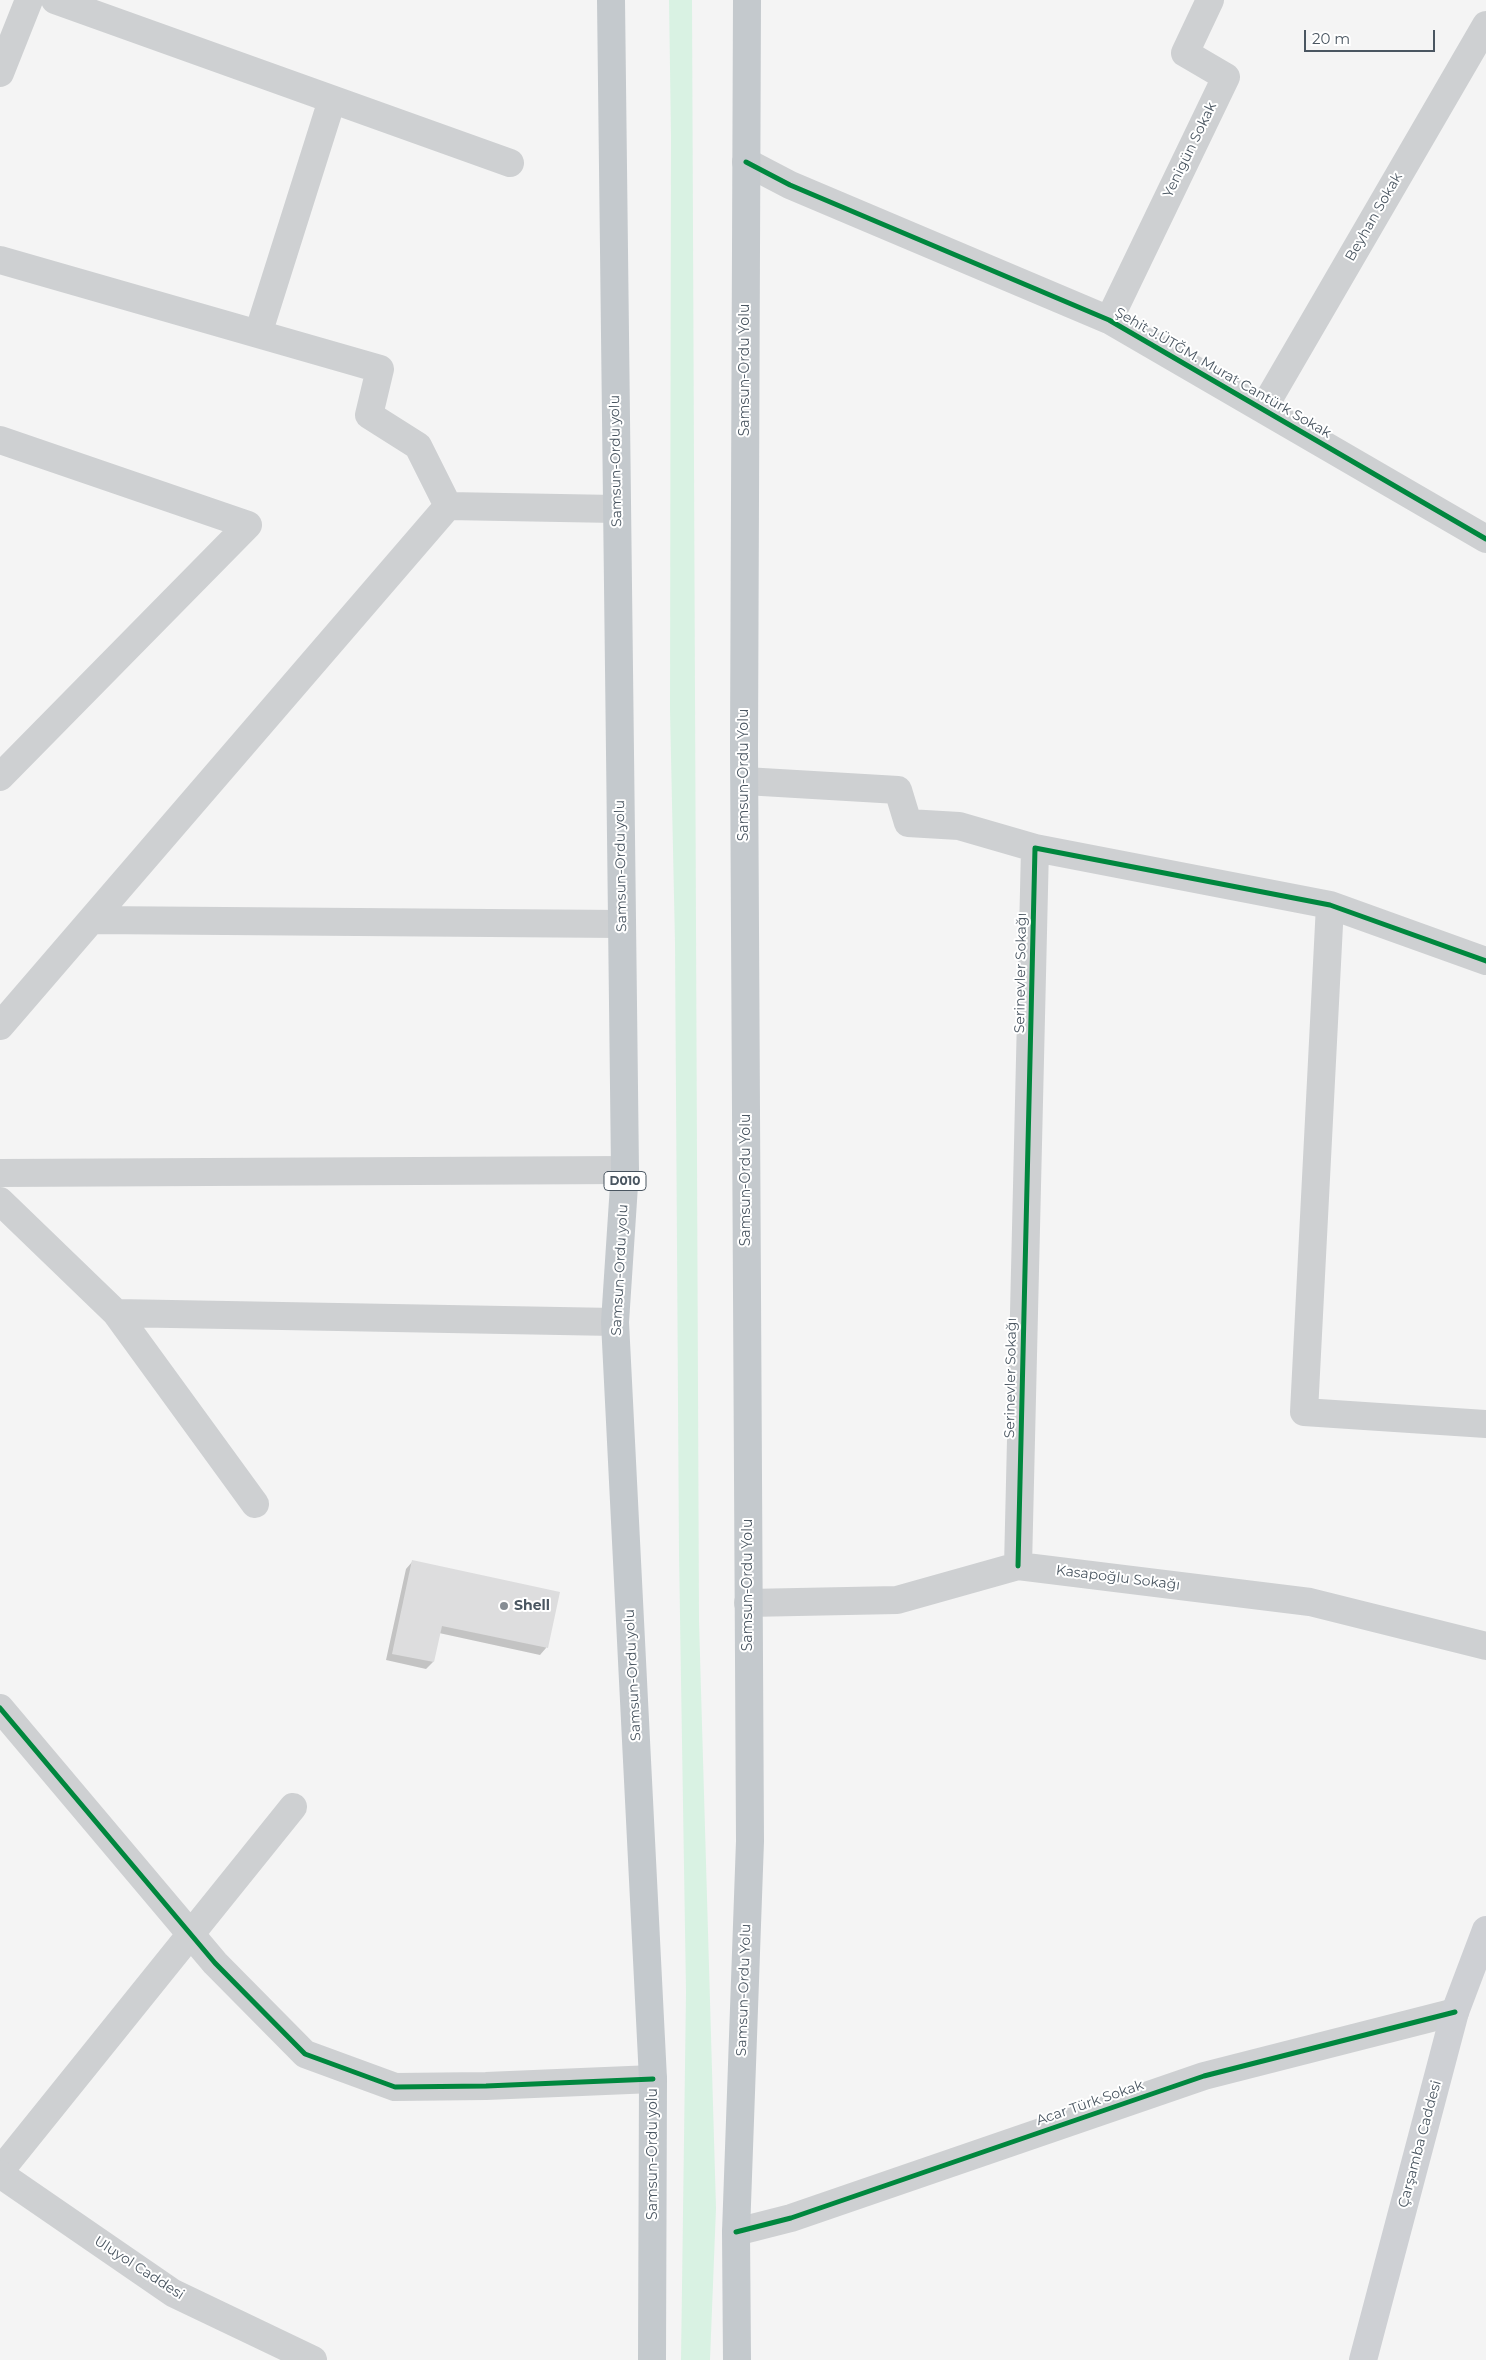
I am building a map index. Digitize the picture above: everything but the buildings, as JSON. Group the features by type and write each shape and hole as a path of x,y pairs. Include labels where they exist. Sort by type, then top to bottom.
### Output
{"highway":[{"name":"Samsun-Ordu yolu","path":"611,0 625,1170 615,1322 653,2079 652,2360"},
{"name":"Samsun-Ordu Yolu","path":"737,2360 736,2232 750,1841 745,781 747,0"}],"main road":[{"name":"Çarşamba Caddesi","path":"1363,2360 1455,2012 1484,1944"}],"street":[{"path":"0,73 29,0"},
{"path":"55,0 510,163"},
{"name":"Yenigün Sokak","path":"1109,320 1226,77 1185,53 1210,0"},
{"name":"Beyhan Sokak","path":"1263,409 1486,25"},
{"path":"258,334 332,100"},
{"name":"Şehit J.ÜTĞM. Murat Cantürk Sokak","path":"746,162 790,185 1109,320 1486,539"},
{"path":"0,260 380,369 369,414 418,446 448,506"},
{"path":"0,440 248,526 0,777"},
{"path":"448,506 616,509"},
{"path":"0,1026 448,506"},
{"path":"745,781 898,790 908,823 959,826 1035,848 1330,905 1486,961"},
{"name":"Serinevler Sokağı","path":"1018,1566 1035,848"},
{"path":"1330,905 1304,1412 1486,1424"},
{"path":"93,920 622,924"},
{"path":"0,1173 625,1170"},
{"path":"0,1201 116,1313 255,1504"},
{"path":"116,1313 615,1322"},
{"name":"Kasapoğlu Sokağı","path":"748,1603 897,1600 1018,1566 1310,1602 1486,1646"},
{"path":"0,1708 215,1963 305,2054 395,2086 486,2086 653,2079"},
{"path":"0,2173 293,1808"},
{"name":"Acar Türk Sokak","path":"736,2232 800,2214 1204,2076 1455,2012"},
{"name":"Uluyol Caddesi","path":"0,2173 173,2293 313,2360"}],"green space":[{"path":"669,0 692,0 699,1621 716,2208 710,2360 681,2360 686,1992 679,1554 675,943 670,710 671,136"}],"cycle path":[{"path":"746,162 790,185 1109,320 1486,539"},
{"path":"1018,1566 1035,848 1330,905 1486,961"},
{"path":"0,1708 215,1963 305,2054 395,2087 486,2086 653,2079"},
{"path":"736,2232 791,2218 1204,2076 1455,2012"}],"place":[{"name":"Shell","path":"504,1606"}]}
